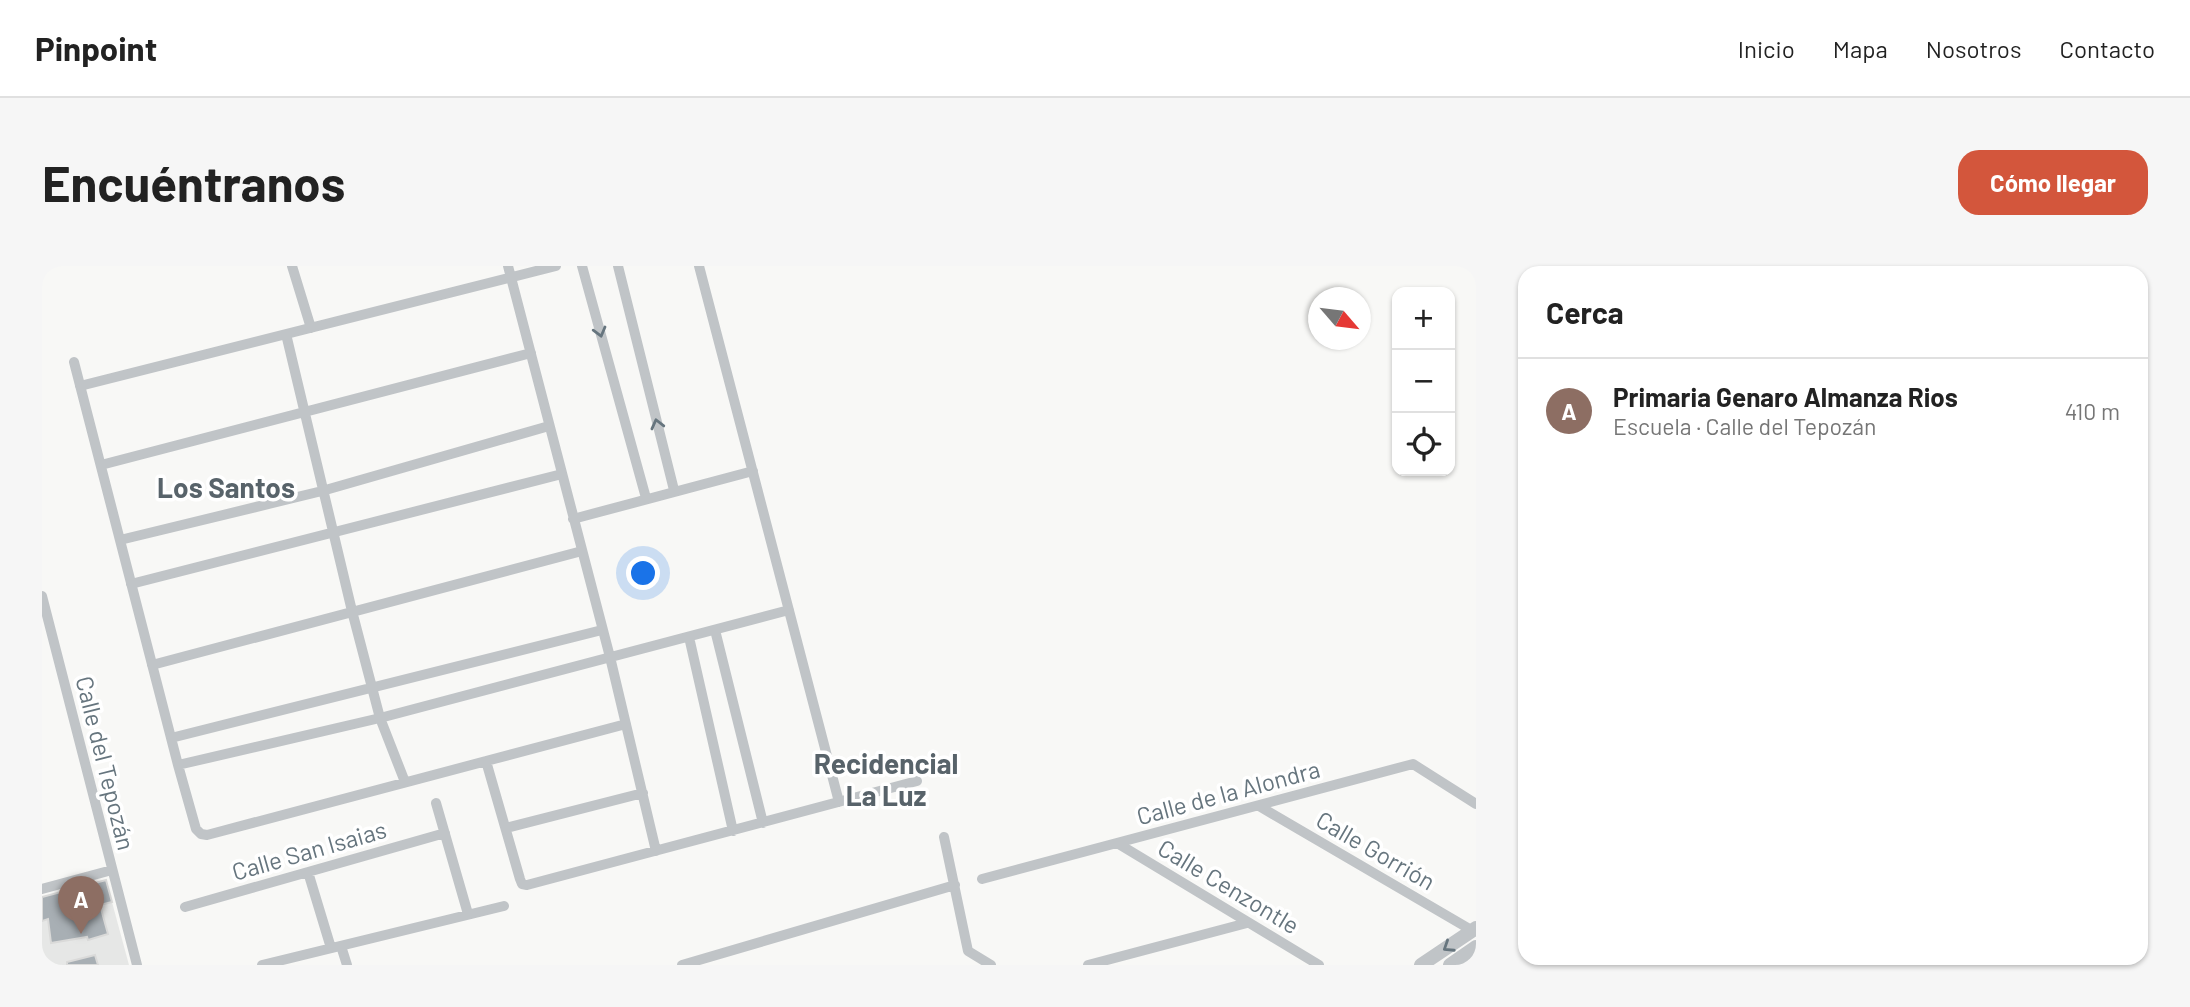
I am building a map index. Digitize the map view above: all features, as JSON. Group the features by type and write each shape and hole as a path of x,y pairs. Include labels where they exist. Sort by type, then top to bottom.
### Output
{"street":[{"path":"292,266 311,328"},
{"path":"508,266 610,657 656,851"},
{"path":"80,386 556,266"},
{"path":"582,266 646,498"},
{"path":"618,266 674,490"},
{"path":"699,266 839,802"},
{"path":"286,334 372,688 380,718 405,782"},
{"path":"101,465 531,353"},
{"path":"74,362 178,765 196,829 201,834 207,835 626,724"},
{"path":"120,540 322,491 550,426"},
{"path":"573,519 753,471"},
{"path":"131,584 562,474"},
{"path":"152,665 582,551"},
{"name":"Calle del Tepozán","path":"42,596 112,870 42,887"},
{"path":"178,765 380,718 789,610"},
{"path":"171,738 602,630"},
{"path":"715,630 763,823"},
{"path":"689,637 733,831"},
{"path":"486,761 520,879 522,884 527,885 917,781"},
{"name":"Calle de la Alondra","path":"982,879 1413,764 1476,804"},
{"path":"506,828 643,793"},
{"path":"436,803 468,914"},
{"name":"Calle Gorrión","path":"1258,806 1474,930"},
{"name":"Calle San Isaias","path":"185,907 445,833"},
{"path":"944,837 968,951 991,965"},
{"name":"Calle Cenzontle","path":"1117,843 1319,965"},
{"path":"112,870 137,965"},
{"path":"308,872 336,947 347,965"},
{"path":"682,965 955,885"},
{"path":"262,965 504,905"},
{"path":"1088,965 1247,923"},
{"path":"1420,965 1474,930"},
{"path":"1450,965 1473,953"}],"shaded area":[{"path":"106,880 129,965 42,965 42,897"}],"building":[{"path":"106,880 112,902 100,905 108,934 88,940 87,937 51,943 48,919 42,921 42,897"},
{"path":"95,955 98,965 67,965 67,962"}],"place":[{"name":"Primaria Genaro Almanza Rios","path":"81,934"}],"district":[{"name":"Los Santos","path":"226,487"},
{"name":"Recidencial La Luz","path":"886,779"}]}
